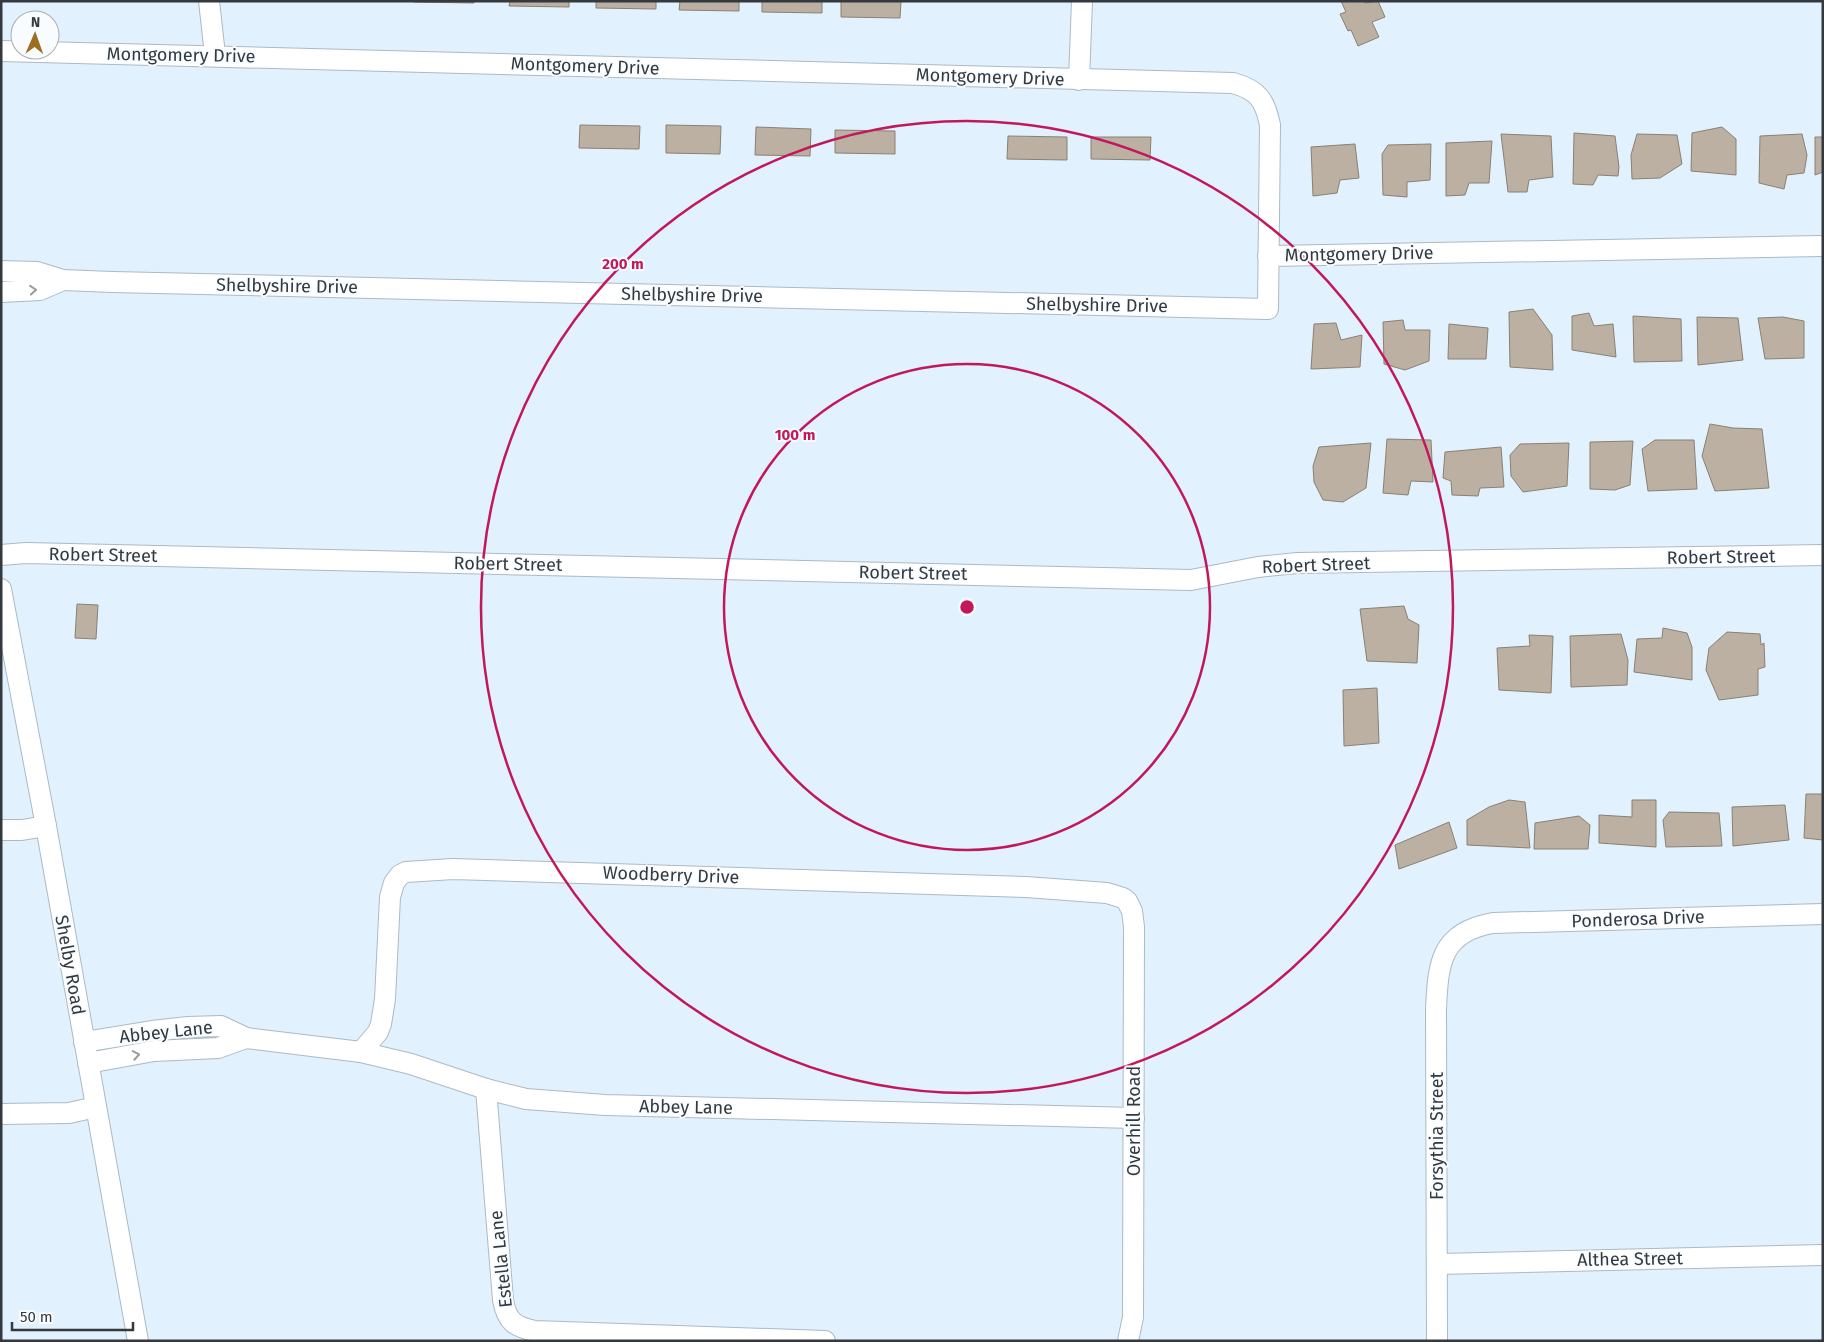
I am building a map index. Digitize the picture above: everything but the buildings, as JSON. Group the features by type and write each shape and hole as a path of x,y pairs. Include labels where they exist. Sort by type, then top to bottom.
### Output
{"street":[{"path":"209,1 215,55"},
{"path":"1079,80 1082,1"},
{"name":"Montgomery Drive","path":"1,51 215,55 1233,83 1247,87 1258,95 1268,113 1270,125 1268,256 1823,246"},
{"name":"Shelbyshire Drive","path":"1,271 37,272 64,280 1268,309 1268,256"},
{"name":"Shelbyshire Drive","path":"1,292 40,290 64,280"},
{"name":"Robert Street","path":"1,555 28,553 1191,580 1258,566 1297,563 1823,555"},
{"name":"Shelby Road","path":"1,589 46,826 138,1341"},
{"path":"1,830 22,830 46,826"},
{"name":"Woodberry Drive","path":"361,1052 374,1037 381,1024 385,999 390,897 394,883 400,875 413,870 453,869 673,875 1026,887 1107,893 1128,901"},
{"name":"Overhill Road","path":"1128,901 1132,911 1134,927 1133,1318 1128,1341"},
{"name":"Ponderosa Drive","path":"1456,938 1466,931 1480,926 1510,922 1823,914"},
{"name":"Forsythia Street","path":"1437,1341 1437,978 1440,962 1445,951 1456,938"},
{"name":"Abbey Lane","path":"84,1042 152,1031 221,1026 246,1038 361,1052 411,1064 486,1089 526,1099 604,1105 1134,1118"},
{"name":"Abbey Lane","path":"88,1063 154,1051 218,1048 246,1038"},
{"name":"Estella Lane","path":"486,1089 503,1300 509,1319 514,1324 535,1331 826,1341"},
{"path":"1,1114 69,1113 96,1107"},
{"name":"Althea Street","path":"1438,1264 1823,1255"}]}
